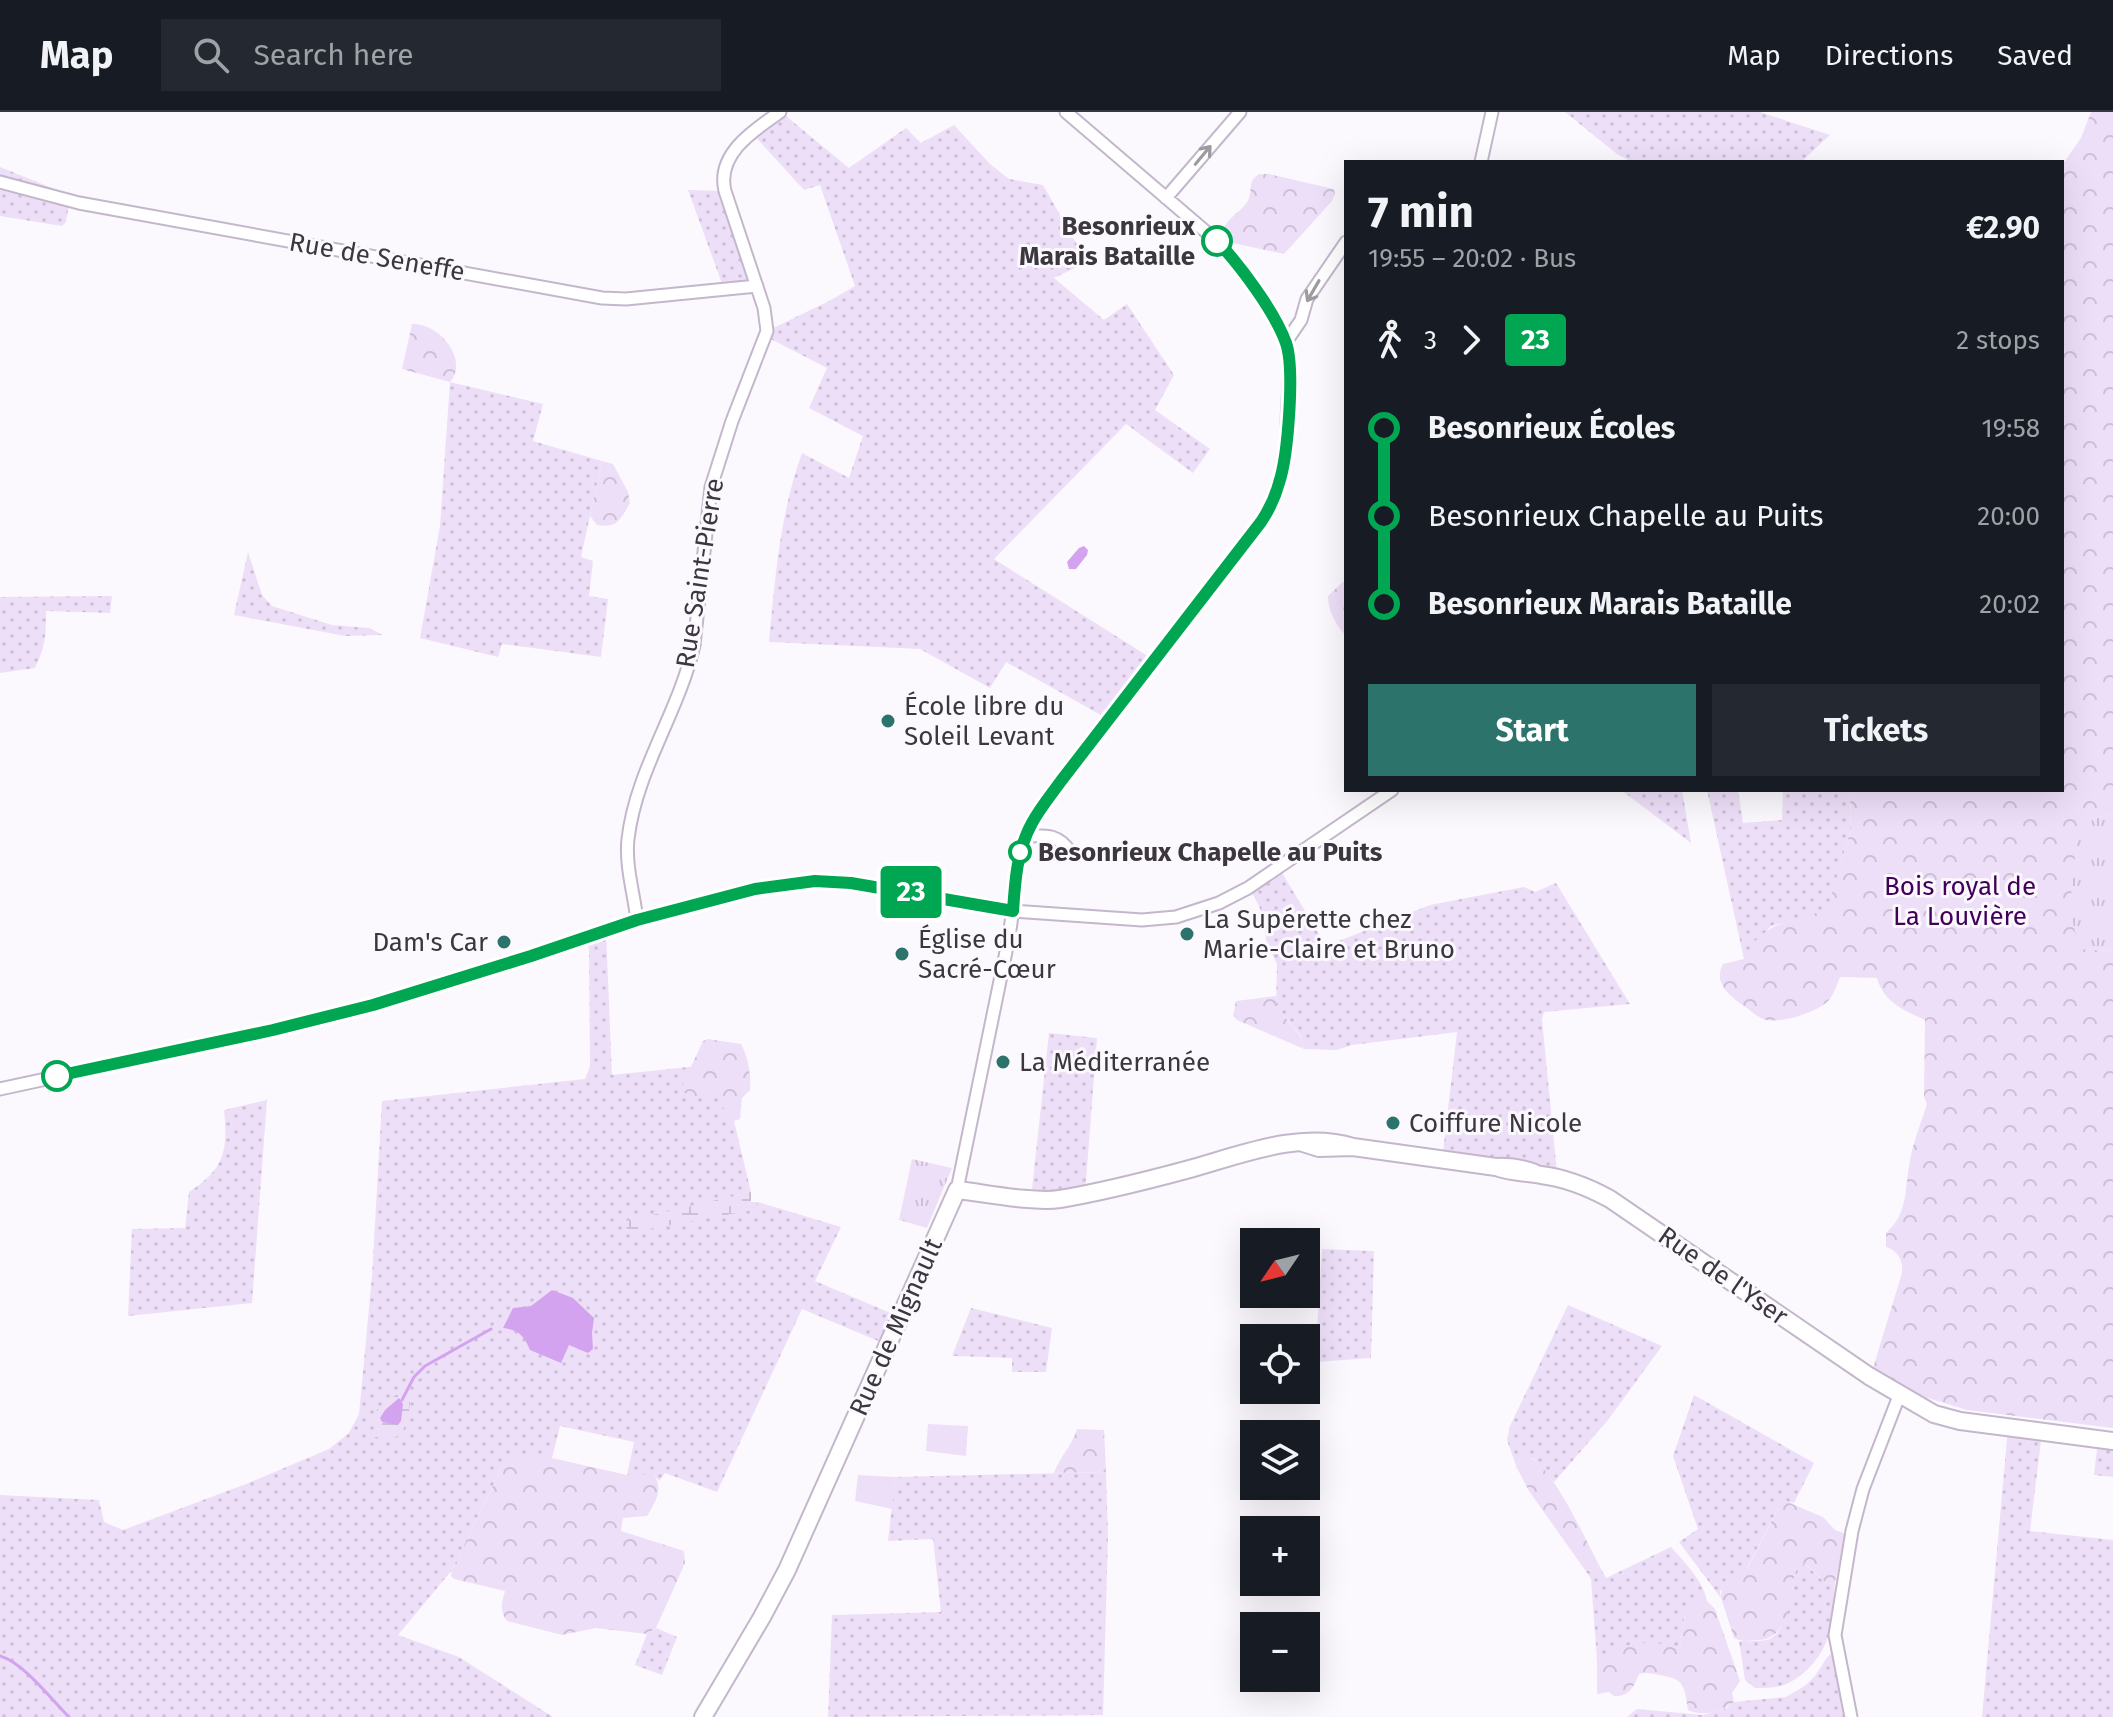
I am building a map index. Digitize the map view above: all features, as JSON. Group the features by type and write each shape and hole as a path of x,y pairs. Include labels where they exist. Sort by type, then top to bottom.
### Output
{"street":[{"name":"Rue Saint-Pierre","path":"637,920 628,838 654,747 688,671 711,487 732,421 767,331 766,317 725,191 723,176 727,162 742,142 780,112"},
{"path":"1066,112 1207,232 1231,257 1250,281 1286,342"},
{"path":"1166,198 1240,112"},
{"path":"1481,160 1492,112"},
{"name":"Rue de Seneffe","path":"0,182 79,203 602,298 626,299 757,286"},
{"path":"1286,342 1301,320 1307,299 1344,245"},
{"name":"Rue de Mignault","path":"703,1717 787,1570 957,1190 1026,836 1061,781 1272,505 1286,450 1290,363 1286,342"},
{"path":"0,1089 273,1030 373,1005 637,920 755,889 815,881 851,883 1013,911 1142,920 1176,917 1196,912 1248,888 1389,792"},
{"path":"1026,836 1055,837 1071,853"},
{"name":"Rue de l'Yser","path":"957,1190 1056,1199 1182,1171 1262,1149 1303,1143 1319,1148 1353,1147 1526,1169 1577,1184 1610,1199 1899,1396 1934,1414 1960,1421 2113,1441"},
{"path":"1851,1717 1835,1635 1852,1531 1863,1489 1899,1396"}],"green space":[{"path":"781,112 849,168 906,128 921,143 954,125 990,164 1009,179 1043,185 1087,262 1054,278 1104,320 1127,304 1174,375 1155,410 1210,449 1193,473 1126,424 994,559 1154,660 1108,719 1006,662 990,688 920,649 769,642 783,523 802,453 849,478 863,436 809,408 827,368 765,336 767,331 855,286 820,185 804,190 752,133"},
{"path":"1565,112 1760,112 1830,135 1803,160 1628,160"},
{"name":"Bois royal de La Louvière","path":"2091,112 2113,112 2113,813 2084,823 2083,949 2113,951 2113,1428 1967,1410 1921,1396 1873,1368 1902,1273 1899,1257 1886,1247 1886,1233 1902,1209 1911,1154 1927,1104 1924,1097 1925,1020 1890,1000 1877,978 1840,977 1829,1000 1817,1009 1778,1020 1763,1019 1735,1000 1725,990 1720,978 1723,964 1744,959 1750,947 1768,930 1790,920 1827,910 1851,829 1850,792 2064,792 2064,162 2081,138"},
{"path":"0,167 67,194 68,196 0,175"},
{"path":"1259,174 1334,189 1332,201 1284,254 1228,242 1224,235 1227,223 1246,204 1252,182"},
{"path":"0,187 69,205 66,222 62,226 0,216"},
{"path":"688,190 725,191 757,286 724,289"},
{"path":"412,324 432,329 454,353 455,373 450,382 402,369"},
{"path":"450,382 543,404 533,441 602,461 581,557 593,561 589,596 608,599 601,657 502,644 498,657 420,638 440,526"},
{"path":"602,461 613,464 628,492 630,503 618,521 604,526 597,525 590,516"},
{"path":"248,552 262,595 272,606 332,625 369,628 383,635 345,636 234,615"},
{"path":"1344,581 1344,633 1333,618 1328,596"},
{"path":"112,596 110,613 46,611 45,640 35,668 0,673 0,597"},
{"path":"1624,792 1682,792 1691,843"},
{"path":"1707,792 1738,792 1743,823 1782,820 1783,792 1850,792 1851,829 1827,911 1771,926 1744,959"},
{"path":"2113,813 2113,951 2083,949 2071,906 2079,828 2084,823"},
{"path":"1281,871 1326,946 1430,905 1524,887 1535,892 1556,883 1630,1004 1544,1012 1542,1019 1557,1173 1443,1152 1457,1032 1352,1045 1337,1050 1304,1049 1301,1036 1276,1006 1277,964 1266,941 1259,906 1251,891"},
{"path":"606,931 612,1075 727,1063 734,1121 751,1202 841,1227 815,1281 895,1315 883,1343 802,1309 717,1492 665,1473 659,1481 654,1475 627,1475 634,1442 560,1426 552,1458 513,1458 505,1461 452,1570 398,1635 459,1657 553,1717 0,1717 0,1495 99,1500 104,1522 123,1530 329,1449 349,1433 359,1414 372,1276 382,1101 585,1079 590,1067 589,949 584,938"},
{"path":"1276,996 1277,1007 1301,1037 1304,1049 1233,1016 1236,1001"},
{"path":"1049,1033 1097,1038 1085,1194 1031,1198"},
{"path":"703,1041 741,1044 744,1050 749,1067 750,1090 742,1098 740,1119 734,1121 725,1113 720,1098 689,1097 683,1091 683,1084"},
{"path":"267,1100 252,1303 128,1316 132,1229 185,1228 189,1192 210,1175 222,1157 224,1110"},
{"path":"912,1159 952,1168 927,1228 899,1220"},
{"path":"751,1192 751,1202 758,1202 753,1210 632,1232 624,1226 626,1221"},
{"path":"1322,1249 1374,1251 1371,1358 1320,1362 1320,1324 1317,1324"},
{"path":"1568,1305 1662,1346 1608,1420 1554,1482 1533,1458 1519,1461 1517,1468 1507,1440 1510,1426"},
{"path":"971,1308 1052,1328 1046,1372 1012,1372 1012,1358 952,1356"},
{"path":"404,1389 411,1392 407,1419 400,1434 386,1440 375,1438 377,1409"},
{"path":"1694,1395 1814,1463 1794,1503 1785,1501 1780,1505 1747,1568 1720,1591 1721,1598 1679,1542 1698,1529 1673,1456"},
{"path":"928,1424 968,1426 966,1456 926,1451"},
{"path":"2008,1428 2042,1432 2030,1531 2113,1540 2113,1717 1982,1717"},
{"path":"1077,1429 1104,1430 1106,1472 1054,1473"},
{"path":"2098,1440 2113,1442 2113,1477 2094,1475"},
{"path":"1527,1456 1547,1473 1568,1504 1599,1565 1595,1571 1585,1570 1529,1491 1517,1468 1519,1461"},
{"path":"512,1458 552,1458 627,1475 654,1475 658,1491 650,1511 647,1516 623,1518 621,1531 684,1551 685,1563 656,1628 647,1634 596,1628 562,1635 507,1621 502,1610 505,1591 451,1576 505,1461"},
{"path":"1106,1472 1108,1536 1103,1715 828,1717 832,1615 941,1612 933,1539 888,1541 895,1477"},
{"path":"858,1475 895,1477 892,1509 855,1501"},
{"path":"1785,1501 1823,1517 1835,1530 1846,1534 1835,1582 1829,1584 1801,1563 1796,1569 1787,1613 1777,1632 1759,1640 1734,1638 1721,1598 1722,1584 1748,1567 1780,1505"},
{"path":"1671,1547 1697,1579 1707,1601 1696,1601 1684,1618 1680,1647 1625,1648 1614,1650 1597,1660 1591,1579 1585,1570 1597,1569 1599,1565 1606,1578"},
{"path":"1801,1563 1825,1582 1835,1582 1826,1641 1811,1666 1797,1678 1780,1686 1755,1688 1745,1680 1739,1641 1766,1640 1776,1634 1785,1618 1796,1569"},
{"path":"1696,1601 1707,1601 1715,1609 1740,1681 1732,1693 1734,1702 1711,1712 1693,1712 1688,1710 1684,1689 1679,1681 1649,1673 1639,1674 1633,1687 1624,1695 1614,1696 1609,1692 1597,1694 1597,1660 1609,1652 1631,1645 1657,1643 1680,1647 1685,1617"},
{"path":"656,1628 677,1637 662,1675 635,1665 647,1634"},
{"path":"1834,1652 1845,1717 1627,1717 1637,1709 1703,1715 1727,1708 1734,1702 1786,1697 1806,1685"}],"shaded area":[{"path":"1084,546 1088,550 1087,555 1076,569 1069,569 1067,562"},
{"path":"552,1290 573,1298 594,1318 593,1349 588,1353 569,1345 561,1363 530,1350 520,1334 503,1328 513,1308 531,1306"},
{"path":"399,1398 403,1404 401,1421 398,1425 382,1422 380,1418 385,1410"}],"waterway":[{"path":"402,1400 414,1377 425,1366 491,1329"},
{"path":"0,1656 28,1674 69,1717"}],"bus line":[{"name":"23","path":"57,1076 273,1030 373,1005 637,920 755,889 815,881 851,883 1013,911 1021,850 1038,813 1261,522 1272,505 1279,484 1285,461 1289,401 1290,363 1286,342 1250,281 1217,241"}],"place":[{"name":"Besonrieux Marais Bataille","path":"1217,241"},
{"name":"École libre du Soleil Levant","path":"888,721"},
{"name":"Besonrieux Chapelle au Puits","path":"1020,852"},
{"name":"La Supérette chez Marie-Claire et Bruno","path":"1187,934"},
{"name":"Dam's Car","path":"504,942"},
{"name":"Église du Sacré-Cœur","path":"902,954"},
{"name":"La Méditerranée","path":"1003,1062"},
{"name":"Coiffure Nicole","path":"1393,1123"}]}
